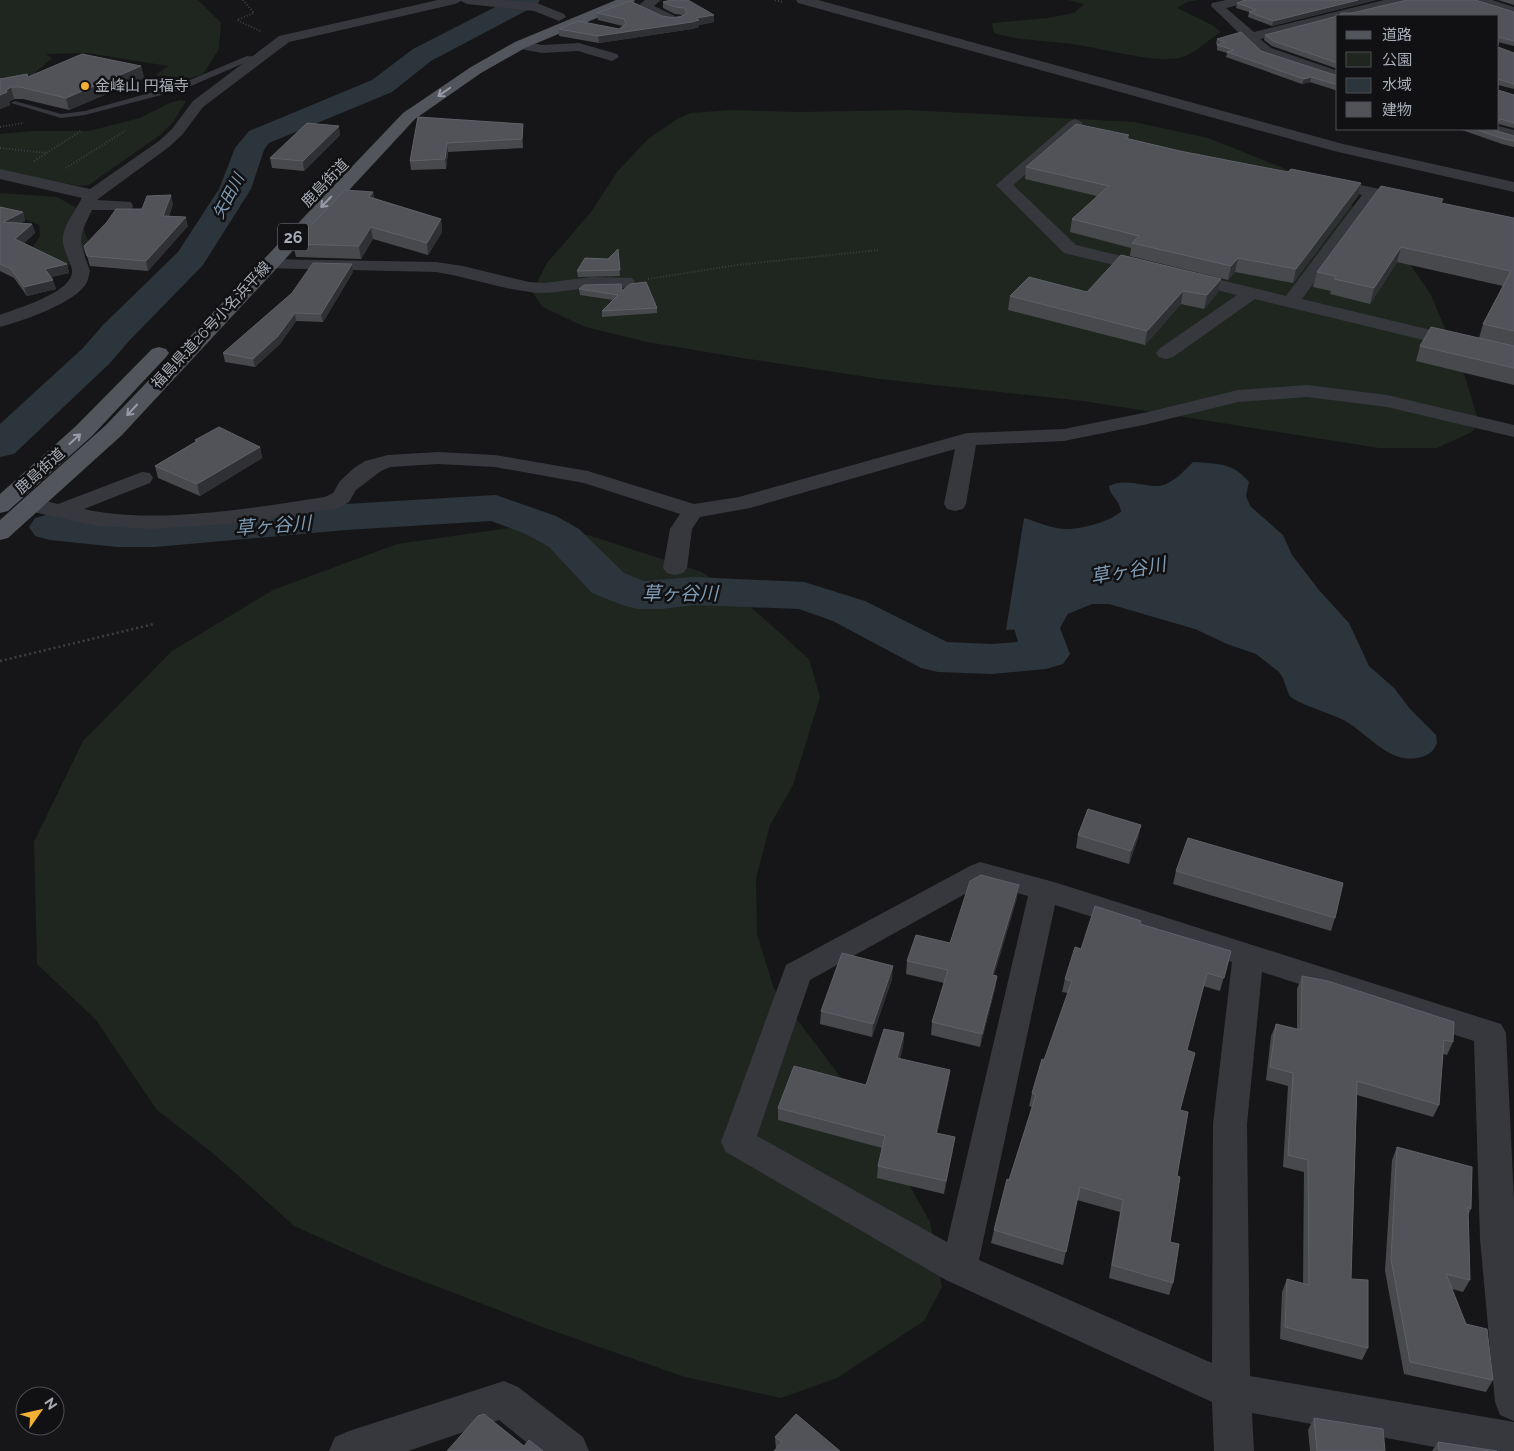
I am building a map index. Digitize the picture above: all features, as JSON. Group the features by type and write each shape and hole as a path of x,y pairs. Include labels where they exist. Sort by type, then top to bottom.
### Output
{"main road":[{"name":"鹿島街道","path":"258,262 397,109 452,70 567,19 604,0"},
{"name":"福島県道26号小名浜平線","path":"0,534 114,430 258,262 409,116 476,70 567,19 628,0"},
{"name":"鹿島街道","path":"0,506 84,431 174,338"}],"street":[{"path":"0,321 45,305 64,294 78,282 81,271 71,243 72,233 89,200 164,144 177,132 198,104 284,39 455,0"},
{"path":"467,0 537,7 567,19 600,27"},
{"path":"655,0 644,6 673,20 679,20"},
{"path":"803,0 1340,148 1514,188"},
{"path":"833,0 1354,142 1514,179"},
{"path":"1242,0 1217,6 1266,51 1336,75"},
{"path":"1479,0 1514,11"},
{"path":"1339,15 1378,5 1401,7"},
{"path":"1251,37 1336,16"},
{"path":"1312,22 1336,31"},
{"path":"520,45 542,49 579,47 612,57"},
{"path":"1078,129 1004,184 1070,249 1514,356"},
{"path":"1496,130 1514,135"},
{"path":"5,175 82,192 89,200 125,206"},
{"path":"1307,179 1420,202"},
{"path":"1291,302 1372,192"},
{"path":"258,262 436,267 463,270 529,287 544,288 592,282 615,284 626,282"},
{"path":"1166,353 1252,292"},
{"path":"32,505 97,519 151,522 242,516 316,506 331,502 341,497 348,486 373,466 388,461 438,458 494,461 588,477 693,511 742,503 967,439 1064,435 1148,418 1238,396 1307,391 1387,401 1514,431"},
{"path":"955,504 967,439"},
{"path":"60,511 142,478"},
{"path":"675,568 682,529 693,511"},
{"path":"1514,1402 1498,1239 1490,1033 1044,890 980,873 797,973 738,1142 959,1268 1230,1391 1514,1442"},
{"path":"959,1268 1044,890"},
{"path":"1234,1451 1230,1391 1230,1124 1248,955"},
{"path":"349,1451 504,1400 569,1451"}],"lane":[{"path":"15,103 61,116 85,112 170,90 250,58 259,59"}],"path":[{"path":"243,0 254,13 237,20 270,36 284,39"},
{"path":"5,175 47,153 83,130"},
{"path":"43,183 125,130"},
{"path":"0,148 47,153"},
{"path":"626,282 737,265 878,250"},
{"path":"0,661 154,624"}],"green space":[{"path":"0,0 198,0 221,23 219,49 203,74 175,83 156,75 168,66 87,53 46,54 52,58 33,75 0,85"},
{"path":"1068,0 1198,0 1187,2 1177,8 1212,25 1221,32 1191,53 1179,58 1169,59 1145,57 1073,44 1016,38 994,33 992,23 1048,18 1074,13 1084,4"},
{"path":"180,100 186,101 174,121 160,135 89,185 80,186 0,172 0,134 33,131 89,131 140,118"},
{"path":"732,110 799,112 909,110 1134,122 1208,138 1281,167 1335,194 1382,226 1431,295 1465,377 1479,423 1472,432 1437,448 1379,448 1083,401 880,379 647,342 585,327 543,307 532,292 547,263 591,212 617,172 648,139 677,119 691,113"},
{"path":"0,193 57,197 75,207 90,245 81,261 58,269 31,250 40,236 39,225 0,208"},
{"path":"509,528 588,535 702,572 753,609 809,659 820,697 793,785 770,825 756,878 757,934 774,989 873,1120 930,1222 942,1287 924,1321 837,1378 781,1398 685,1377 545,1328 386,1267 294,1226 215,1155 157,1110 96,1020 37,964 34,842 83,741 172,651 273,590 397,544"}],"water":[{"path":"1193,462 1231,467 1243,475 1249,482 1246,496 1250,506 1283,535 1292,555 1319,590 1349,623 1369,666 1394,688 1411,710 1436,735 1437,743 1431,752 1421,757 1409,759 1398,757 1388,752 1349,723 1292,698 1279,672 1256,654 1227,644 1195,629 1109,604 1092,604 1058,618 1055,621 1059,627 1006,630 1024,518 1061,529 1080,528 1095,524 1121,512 1119,504 1111,493 1109,486 1127,482 1152,486 1163,485 1177,477"}],"building":[{"path":"688,0 714,15 696,18 699,20 692,22 598,36 559,29 578,21 619,29 626,24 624,19 597,13 630,1 662,16 676,18 687,14 685,8 675,7 663,2"},
{"path":"1245,0 1358,0 1273,21 1249,12 1256,10 1237,3"},
{"path":"1407,0 1475,0 1514,12 1514,41 1499,37 1499,15 1340,15 1341,13 1352,13"},
{"path":"1336,17 1336,62 1273,41 1265,35"},
{"path":"1241,32 1261,51 1336,75 1336,84 1311,77 1304,79 1227,52 1234,50 1217,45 1225,42 1217,39"},
{"path":"1499,47 1514,53 1514,84 1499,79"},
{"path":"82,54 141,66 66,98 20,87 11,87 6,90 7,92 0,95 0,79 27,74 28,77"},
{"path":"1499,90 1514,95 1514,123 1500,119 1499,120"},
{"path":"418,117 523,124 522,139 447,143 445,159 410,161"},
{"path":"307,123 339,126 303,161 270,158"},
{"path":"1076,124 1129,135 1125,138 1180,151 1288,172 1291,169 1361,183 1296,269 1238,258 1231,266 1132,243 1139,236 1072,219 1109,186 1026,167"},
{"path":"1478,130 1493,130 1514,136 1514,141"},
{"path":"1381,186 1443,199 1441,203 1514,218 1514,331 1483,324 1511,271 1401,247 1374,288 1334,279 1336,276 1317,272"},
{"path":"345,190 373,192 369,197 441,219 427,243 371,227 359,246 293,244"},
{"path":"171,195 163,216 186,217 146,261 87,256 84,246 107,222 116,209 142,209 147,196"},
{"path":"0,207 23,212 3,222 32,224 15,239 67,264 45,269 53,280 24,287 11,269 0,264"},
{"path":"618,249 620,270 577,271 585,258 608,259"},
{"path":"1121,255 1221,279 1207,295 1183,291 1147,331 1010,296 1029,277 1087,292"},
{"path":"313,263 352,264 321,314 295,313 278,336 253,359 223,353 292,293"},
{"path":"646,282 657,308 602,311 618,295 579,289 584,285 621,284 622,291 630,284"},
{"path":"1431,327 1514,346 1514,368 1420,346"},
{"path":"219,427 260,447 197,484 155,466 197,441 195,440"},
{"path":"1088,809 1141,825 1131,851 1078,835"},
{"path":"1188,838 1343,883 1335,918 1176,871"},
{"path":"981,875 1019,885 992,975 997,976 982,1034 932,1022 948,970 907,961 916,935 950,943 970,881"},
{"path":"1095,906 1141,921 1140,924 1231,951 1224,978 1207,973 1187,1050 1195,1053 1180,1110 1188,1112 1177,1176 1180,1177 1170,1242 1179,1244 1173,1283 1112,1265 1123,1200 1080,1187 1066,1252 994,1230 1007,1179 1009,1180 1036,1095 1032,1093 1042,1059 1044,1060 1072,981 1065,979 1075,947 1081,949"},
{"path":"842,953 893,966 873,1024 821,1011"},
{"path":"1302,976 1328,981 1454,1022 1453,1042 1444,1040 1439,1105 1357,1081 1351,1279 1368,1280 1368,1348 1285,1327 1287,1279 1309,1285 1308,1160 1288,1155 1293,1073 1270,1067 1276,1024 1301,1030"},
{"path":"884,1029 904,1033 897,1058 950,1070 936,1133 955,1137 946,1181 878,1166 885,1136 778,1108 794,1066 866,1085"},
{"path":"1397,1147 1472,1167 1471,1209 1468,1207 1470,1280 1446,1274 1466,1324 1487,1329 1493,1380 1410,1362 1391,1259"},
{"path":"484,1414 524,1446 529,1440 543,1451 447,1451 478,1416"},
{"path":"796,1414 840,1451 774,1451 782,1442 775,1437"},
{"path":"1314,1418 1383,1429 1385,1451 1317,1451"},
{"path":"1438,1442 1497,1451 1439,1451"}],"waterway":[{"name":"矢田川","path":"0,445 96,356 116,333 191,258 235,189 250,148 259,137 382,86 422,55 528,0"},
{"name":"草ヶ谷川","path":"50,527 117,534 155,534 346,517 496,508 541,525 564,538 608,583 638,595 662,595 694,591 804,596 849,611 938,657 992,659 1046,654 1037,628 1059,588 1080,579"}],"place":[{"name":"金峰山 円福寺","path":"85,86"}]}
